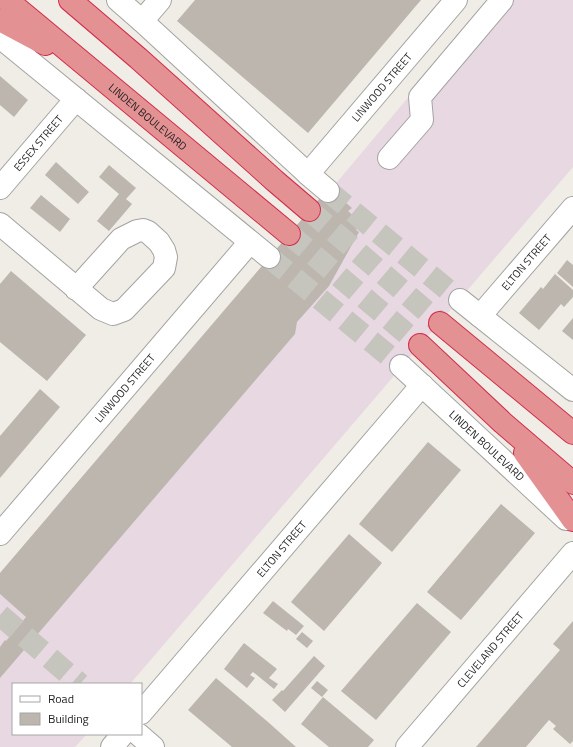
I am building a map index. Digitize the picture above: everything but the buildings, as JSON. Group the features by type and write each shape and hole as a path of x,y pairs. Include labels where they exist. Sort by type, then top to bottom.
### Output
{"highway":[{"name":"LINDEN BOULEVARD","path":"7,0 289,234"},
{"path":"70,0 138,58 275,182 309,210"},
{"path":"0,20 84,64"},
{"path":"440,323 573,433"},
{"path":"420,345 503,423 573,483"},
{"path":"503,423 573,520"}],"street":[{"path":"118,0 328,191"},
{"path":"142,21 160,0"},
{"name":"LINWOOD STREET","path":"308,174 456,0"},
{"path":"389,158 422,120 420,97 502,0"},
{"path":"0,37 269,258"},
{"name":"ESSEX STREET","path":"0,188 76,99"},
{"name":"ELTON STREET","path":"480,316 573,208"},
{"path":"0,224 76,289"},
{"name":"LINWOOD STREET","path":"0,534 250,242"},
{"path":"460,300 573,390"},
{"name":"LINDEN BOULEVARD","path":"402,366 573,525"},
{"name":"ELTON STREET","path":"142,712 422,385"},
{"name":"CLEVELAND STREET","path":"407,747 573,553"},
{"path":"112,747 122,735"},
{"path":"139,735 153,747"}],"shaded area":[{"path":"490,0 573,0 573,167 131,683 12,683 12,735 86,735 75,747 0,747 0,573 309,211 322,200"}],"tunnel":[{"path":"328,191 460,300"},
{"path":"309,210 440,323"},
{"path":"289,234 420,345"},
{"path":"269,257 401,366"},
{"path":"0,615 79,683"}]}
